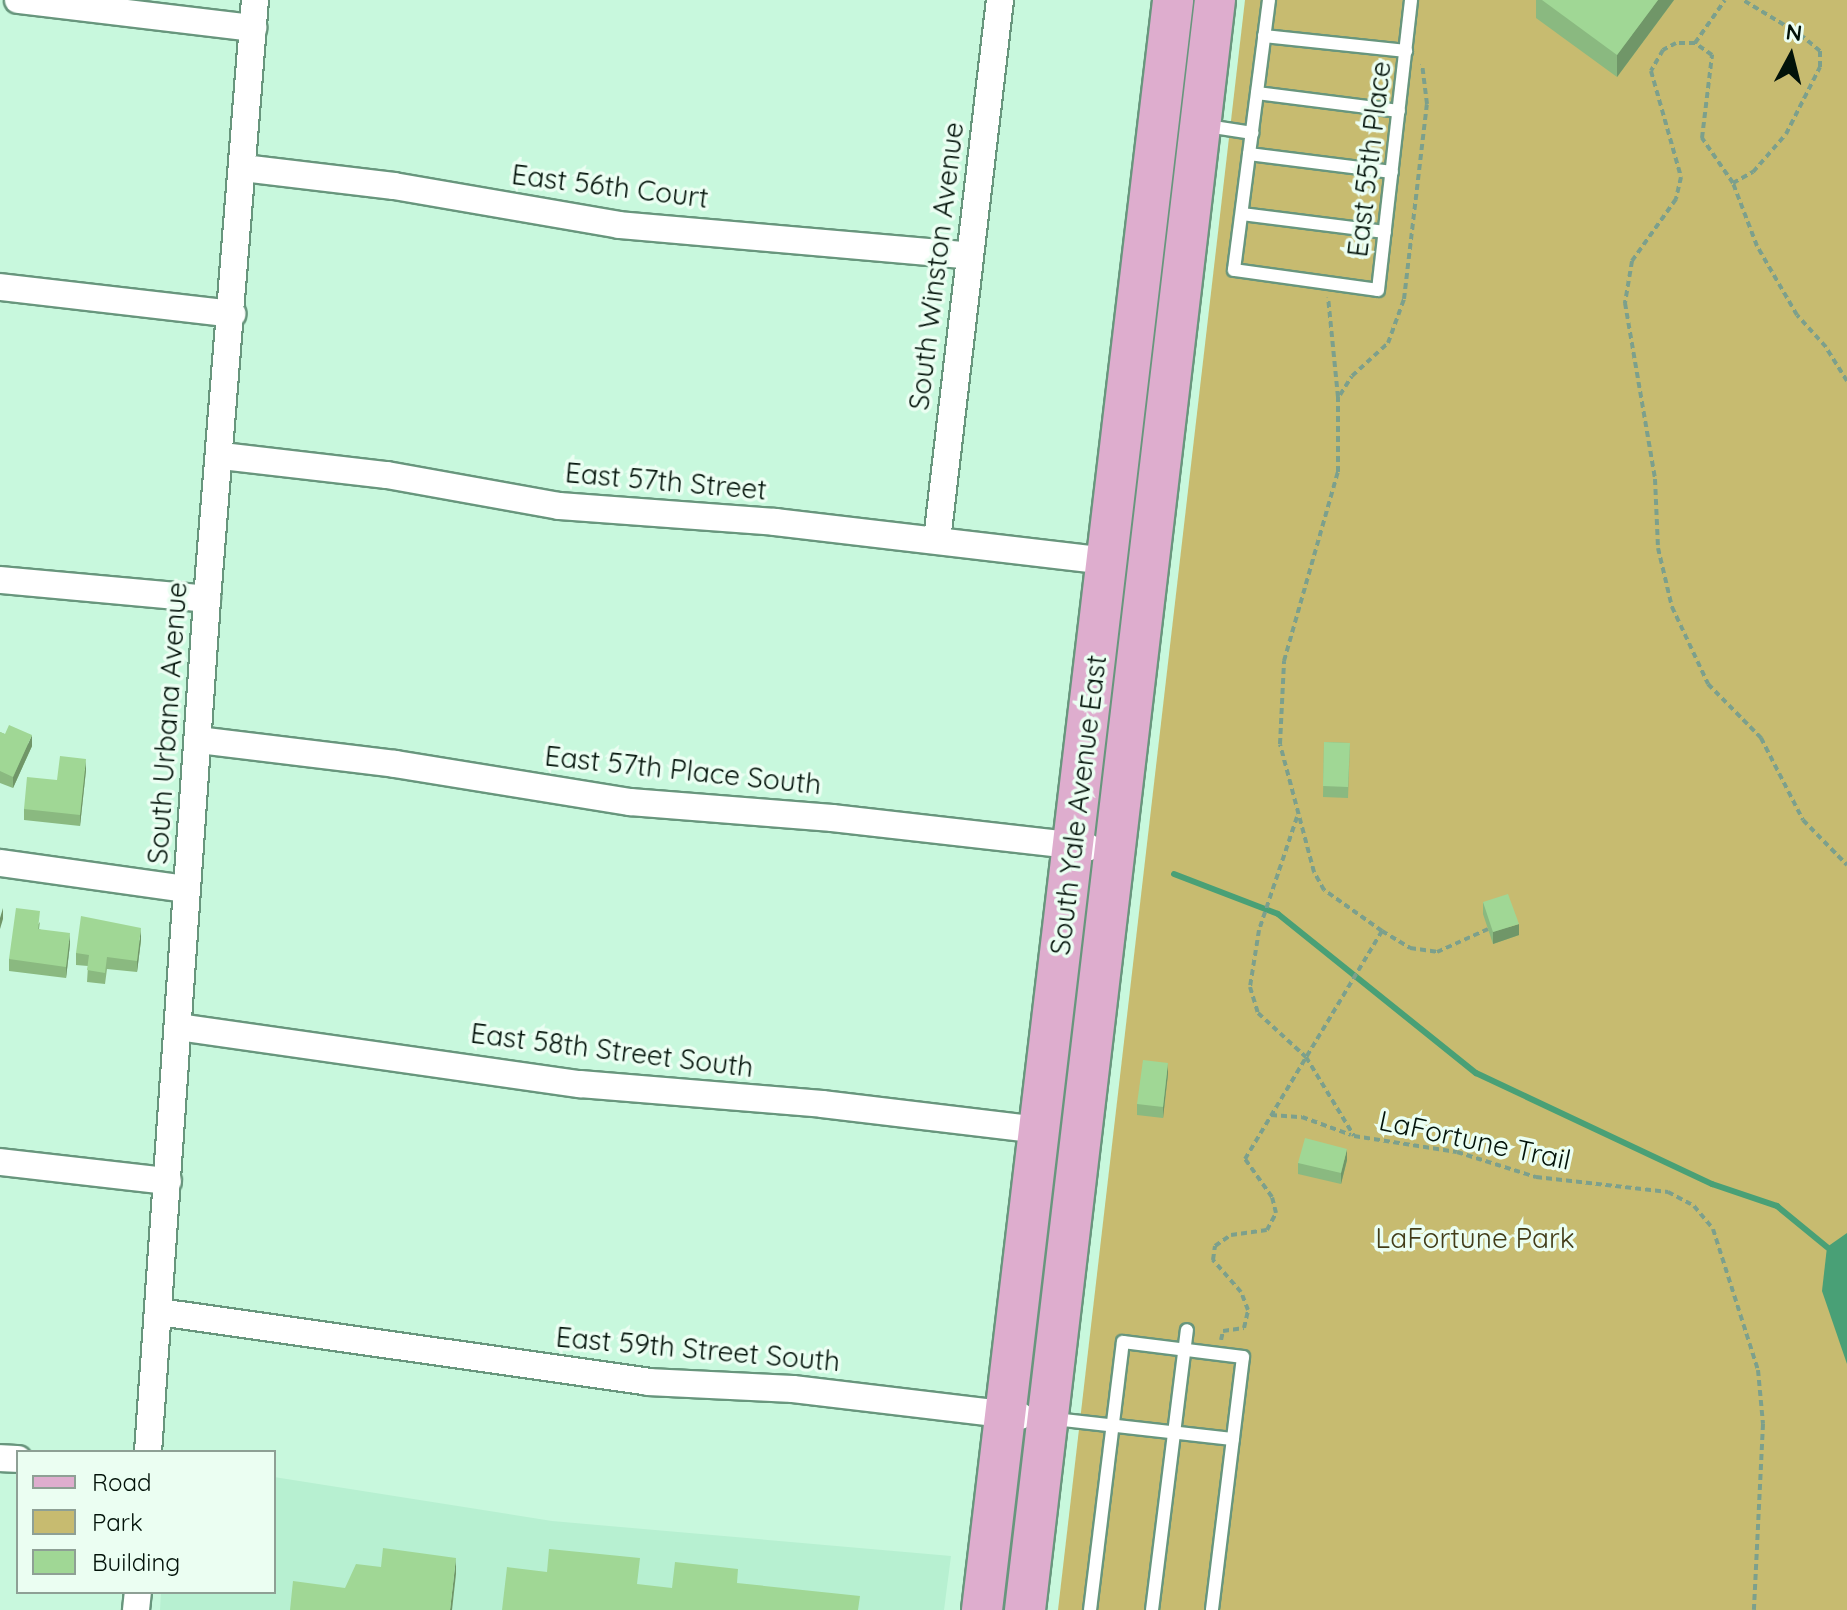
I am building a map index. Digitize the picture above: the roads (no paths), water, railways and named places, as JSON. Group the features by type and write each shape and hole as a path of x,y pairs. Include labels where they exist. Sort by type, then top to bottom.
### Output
{"main road":[{"name":"South Yale Avenue East","path":"982,1610 1173,0"},
{"name":"South Yale Avenue East","path":"1025,1610 1215,0"}],"street":[{"path":"18,0 253,28"},
{"name":"South Urbana Avenue","path":"148,1450 207,599 222,456 255,0"},
{"name":"South Winston Avenue","path":"937,540 1000,0"},
{"name":"East 56th Court","path":"243,168 394,186 619,225 970,256"},
{"path":"0,287 232,314"},
{"name":"East 57th Street","path":"222,456 387,475 559,506 937,540 1107,561"},
{"path":"0,580 207,599"},
{"name":"East 57th Place South","path":"198,740 395,764 630,802 832,818 1114,850"},
{"path":"0,863 186,889"},
{"name":"East 58th Street South","path":"178,1027 580,1084 822,1104 1040,1130"},
{"path":"0,1162 168,1181"},
{"name":"East 59th Street South","path":"159,1312 648,1382 793,1389 1047,1419"}],"lane":[{"name":"East 55th Place","path":"1269,0 1234,270 1378,290 1411,0"},
{"path":"1264,36 1406,51"},
{"path":"1257,93 1399,111"},
{"path":"1200,125 1252,133"},
{"path":"1249,154 1392,172"},
{"path":"1242,214 1385,232"},
{"path":"1152,1610 1187,1330"},
{"path":"1090,1610 1123,1342 1243,1357 1212,1610"},
{"name":"East 59th Street South","path":"1047,1419 1233,1439"}],"waterway":[{"path":"1174,874 1278,914 1476,1073 1712,1184 1777,1206 1827,1247"}],"park label":[{"name":"LaFortune Park","path":"1475,1238"}]}
